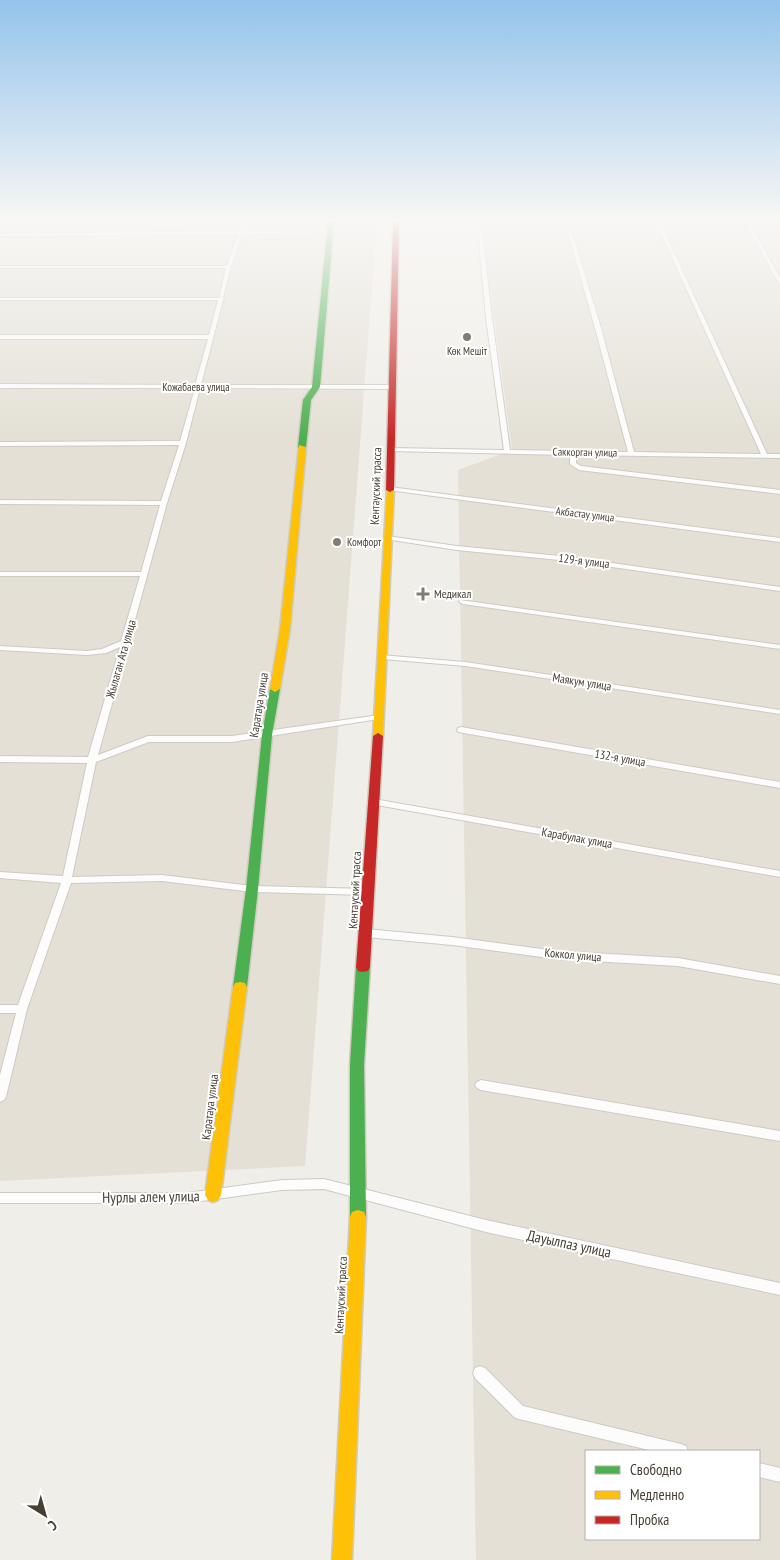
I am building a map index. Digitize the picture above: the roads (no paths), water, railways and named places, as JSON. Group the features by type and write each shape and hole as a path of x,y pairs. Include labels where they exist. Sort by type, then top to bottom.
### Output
{"main road":[{"name":"Каратауа улица","path":"213,1194 252,889 267,735 285,629 307,400 316,387 325,295"},
{"name":"Кентауский трасса","path":"342,1560 359,1194 357,1065 383,657 390,489 395,295"}],"street":[{"name":"Жылаган Ата улица","path":"0,1097 22,1009 67,880 92,760 164,503 183,443 209,337 223,295"},
{"path":"487,295 507,451"},
{"path":"588,295 631,453"},
{"path":"691,295 765,456"},
{"path":"0,299 222,299"},
{"path":"0,337 209,337"},
{"name":"Кожабаева улица","path":"0,386 393,387"},
{"path":"0,444 183,443"},
{"name":"Саккорган улица","path":"391,450 780,456"},
{"path":"573,453 574,464 579,468 780,492"},
{"name":"Акбастау улица","path":"390,489 780,540"},
{"path":"0,502 164,503"},
{"name":"129-я улица","path":"387,538 457,548 570,559 780,589"},
{"path":"0,574 145,574"},
{"path":"463,602 780,647"},
{"path":"0,648 87,653 103,651 126,642"},
{"name":"Маякум улица","path":"383,657 465,664 780,712"},
{"path":"0,760 92,760 148,739 232,740 380,717"},
{"name":"132-я улица","path":"461,730 780,785"},
{"name":"Карабулак улица","path":"374,802 780,874"},
{"path":"0,875 67,880 162,878 252,889 368,892"},
{"name":"Коккол улица","path":"366,933 452,941 557,955 678,962 780,980"},
{"path":"0,1009 22,1009"},
{"path":"480,1085 780,1136"},
{"name":"Нурлы алем улица","path":"0,1198 187,1198 282,1184 324,1184 359,1194"},
{"name":"Дауылпаз улица","path":"359,1194 486,1226 780,1289"},
{"path":"480,1373 519,1412 676,1450"},
{"path":"760,1470 780,1475"}],"place":[{"name":"Көк Мешіт","path":"467,337"},
{"name":"Комфорт","path":"337,542"},
{"name":"Медикал","path":"423,594"}]}
